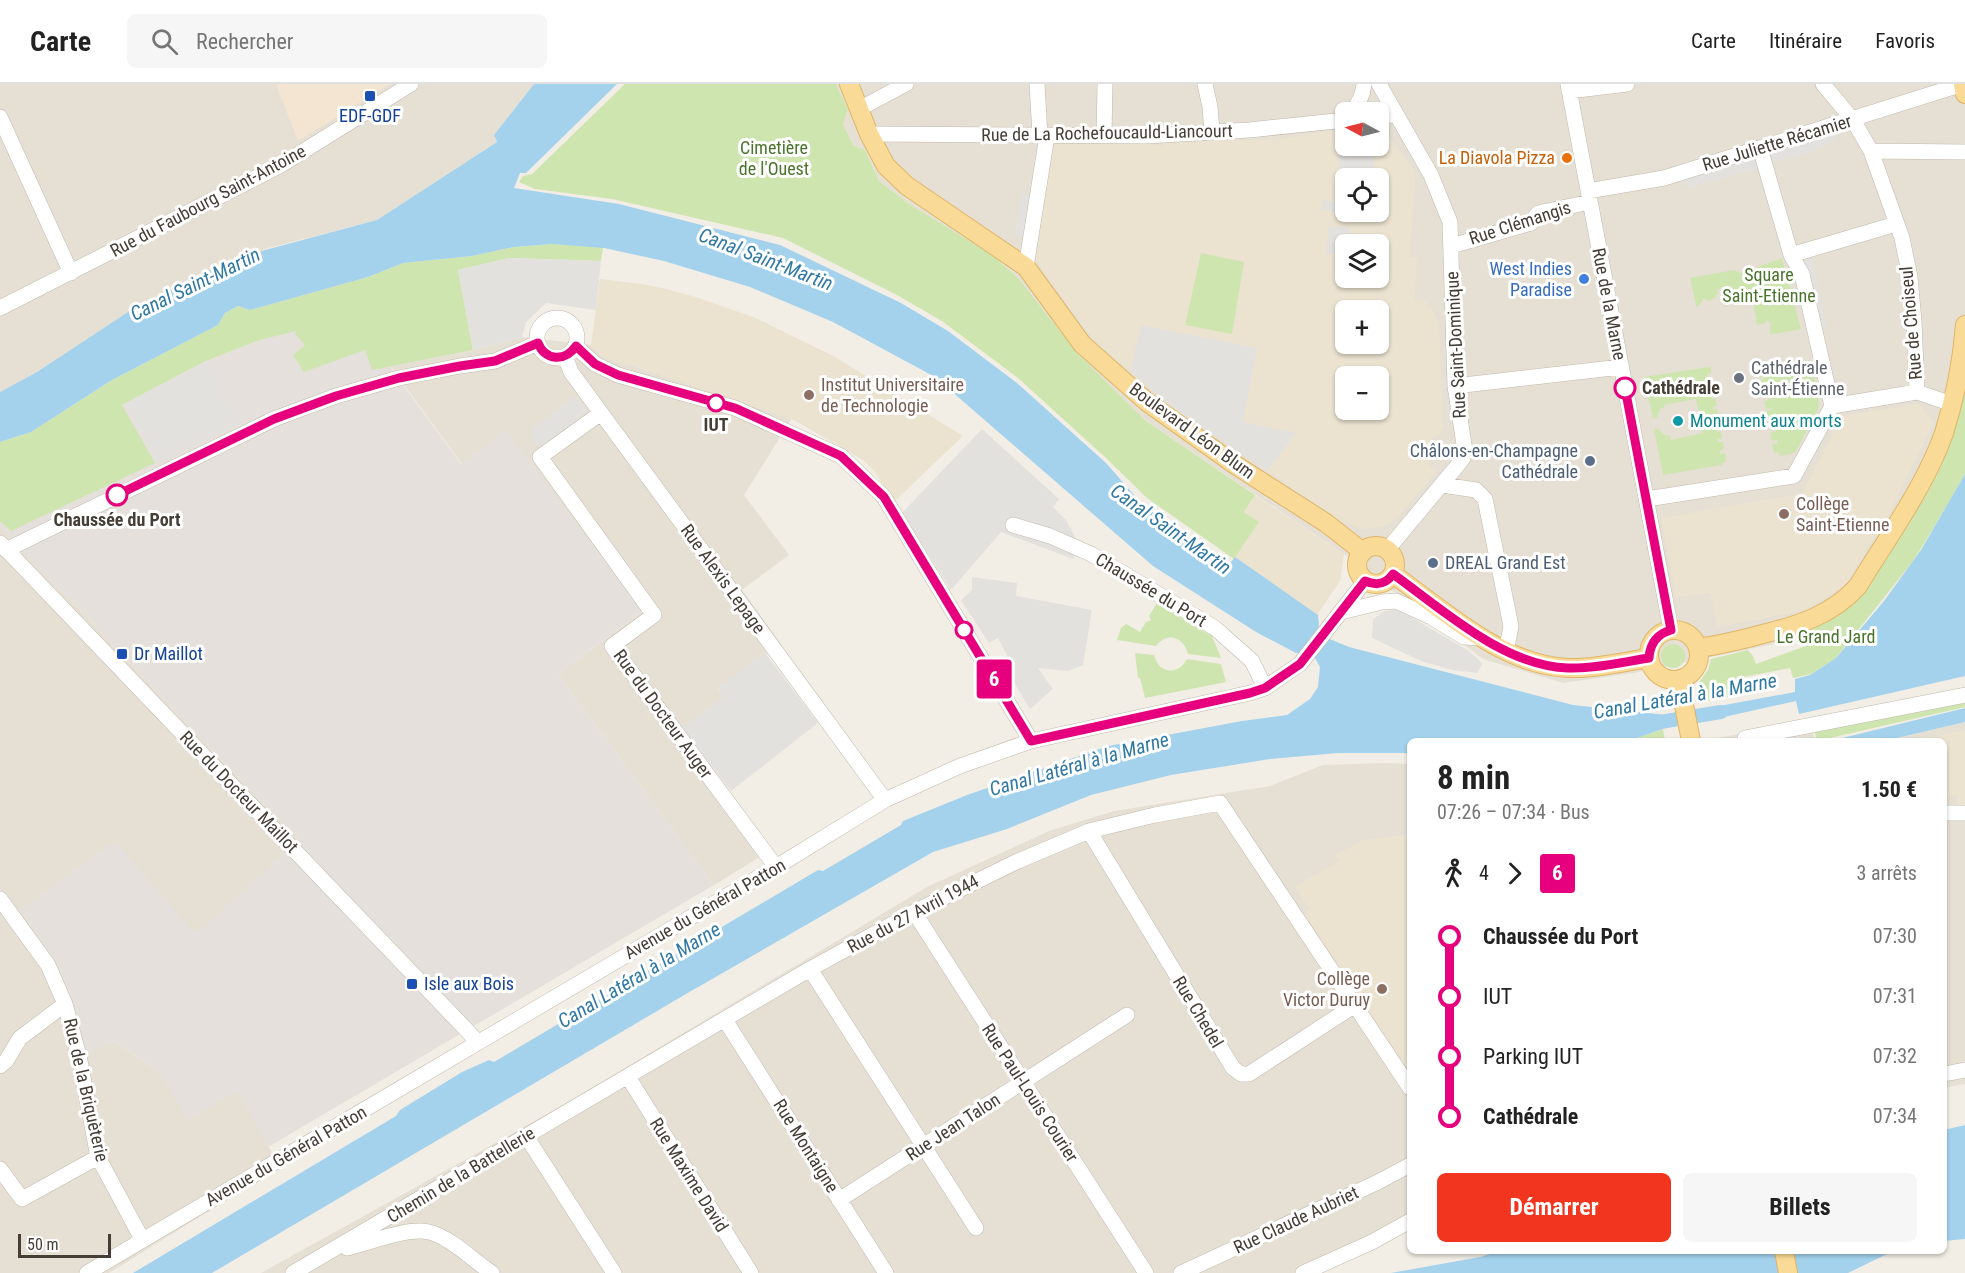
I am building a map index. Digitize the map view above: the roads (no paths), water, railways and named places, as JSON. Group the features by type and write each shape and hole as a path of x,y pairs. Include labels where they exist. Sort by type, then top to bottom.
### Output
{"main road":[{"name":"Boulevard Léon Blum","path":"849,84 869,134 886,166 907,186 1026,267 1082,344 1147,402 1234,464 1326,523 1363,552"},
{"path":"1698,648 1720,645 1816,619 1849,596 1858,586 1918,488 1943,435 1963,352 1965,325"},
{"path":"1377,547 1387,550 1395,563 1393,574 1389,579 1377,584 1365,581 1358,570 1359,558 1363,552 1377,547"},
{"path":"1393,574 1506,652 1540,663 1567,668 1649,658"},
{"path":"1680,686 1695,669 1699,656 1698,648 1691,636 1678,630 1671,630 1664,632 1652,643 1649,658 1656,673 1680,686 1690,738"},
{"path":"1785,1254 1788,1273"}],"street":[{"name":"Rue du Faubourg Saint-Antoine","path":"0,308 281,165 411,84"},
{"path":"859,109 906,84"},
{"path":"1026,267 1043,135 1037,84"},
{"path":"1104,136 1105,84"},
{"path":"1205,84 1212,132"},
{"name":"Rue de La Rochefoucauld-Liancourt","path":"1359,102 1364,92 1364,84"},
{"name":"Rue Saint-Dominique","path":"1378,84 1431,175 1450,222 1455,386 1465,451 1463,458 1442,485 1387,550"},
{"path":"1568,88 1627,84"},
{"name":"Rue de Choiseul","path":"1823,84 1853,120 1871,151 1902,238 1910,277 1917,392"},
{"name":"Rue Juliette Récamier","path":"1589,196 1664,178 1964,87"},
{"name":"Rue de la Marne","path":"1568,88 1671,630"},
{"path":"1389,115 1395,115"},
{"path":"0,117 71,273"},
{"name":"Rue de La Rochefoucauld-Liancourt","path":"869,134 1146,136 1212,132 1335,118"},
{"path":"1647,499 1794,476 1832,406 1802,274 1791,255 1760,148"},
{"path":"1871,151 1965,152"},
{"name":"Rue Clémangis","path":"1451,246 1531,223 1538,213 1589,196"},
{"path":"1791,255 1896,224"},
{"path":"555,317 569,321 574,326 577,333 570,351 560,358 543,353 537,336 543,323 555,317"},
{"path":"3,546 274,419 336,396 399,378 495,361 538,343"},
{"path":"570,351 618,375 735,408 841,456 884,497 1031,741"},
{"name":"Rue Alexis Lepage","path":"570,351 571,372 885,800"},
{"path":"1455,386 1621,367"},
{"path":"1832,406 1917,392 1952,404"},
{"name":"Rue du Docteur Auger","path":"601,413 540,457 654,615 612,646 776,867"},
{"path":"1442,485 1476,490 1485,499 1511,626 1506,652"},
{"name":"Chaussée du Port","path":"1013,525 1050,536 1091,554 1215,628 1252,661 1265,688"},
{"name":"Rue du Docteur Maillot","path":"3,546 478,1042"},
{"name":"Avenue du Général Patton","path":"87,1273 776,867 885,800 960,766 1031,741 1265,688 1300,664 1365,581"},
{"path":"1338,616 1382,602 1396,601 1431,617 1464,637 1483,638"},
{"path":"1745,738 1965,695"},
{"name":"Rue du 27 Avril 1944","path":"628,1077 810,969 914,912 1018,861 1089,831 1155,815 1220,803 1355,1005"},
{"path":"1947,813 1965,813"},
{"name":"Rue Chedel","path":"1089,831 1233,1068 1241,1074 1249,1074 1355,1005"},
{"name":"Rue de la Briquèterie","path":"0,899 48,965 65,1004 79,1056 98,1157 142,1239"},
{"name":"Rue Paul-Louis Courier","path":"914,912 1146,1273"},
{"path":"810,969 976,1228"},
{"name":"Rue de la Briquèterie","path":"0,1066 6,1061 20,1038 65,1004"},
{"path":"1355,1005 1407,1083"},
{"name":"Rue Jean Talon","path":"839,1200 1126,1015"},
{"name":"Rue Montaigne","path":"725,1020 886,1273"},
{"path":"1947,1073 1965,1070"},
{"name":"Chemin de la Battellerie","path":"293,1273 628,1077"},
{"name":"Rue Maxime David","path":"628,1077 751,1273"},
{"path":"526,1136 614,1273"},
{"path":"0,1169 22,1199 98,1157"},
{"name":"Rue Claude Aubriet","path":"1181,1273 1407,1167"},
{"path":"1303,1273 1372,1242 1407,1223"},
{"path":"332,1251 406,1233 428,1232 444,1239 492,1273"}],"water":[{"name":"Canal Saint-Martin","path":"534,84 617,84 526,173 520,173 514,188 619,204 780,245 901,303 948,331 1017,383 1106,463 1142,504 1228,566 1235,557 1318,615 1319,626 1325,637 1349,647 1573,705 1666,715 1668,727 1637,738 1407,738 1407,753 1338,753 1270,759 1171,775 1091,795 1007,829 933,852 686,994 212,1273 133,1273 396,1116 400,1110 462,1072 489,1060 494,1062 818,870 823,871 901,825 903,821 967,795 1108,746 1287,715 1310,699 1318,687 1320,667 1312,653 1296,653 1256,632 1153,566 935,377 833,322 750,287 664,261 604,248 552,244 514,247 472,256 403,263 368,277 250,310 238,306 225,313 218,325 112,380 31,432 0,442 0,392 37,372 134,308 232,259 377,220 497,142 494,135"},
{"path":"1965,474 1965,676 1799,714 1796,701 1706,721 1703,709 1795,692 1795,679 1810,675 1836,658 1884,601 1921,550"},
{"path":"1965,708 1965,722 1897,738 1842,738"},
{"path":"1965,1125 1965,1239 1947,1241 1947,1129"},
{"path":"1490,1254 1887,1254 1848,1273 1391,1273"}],"waterway":[{"name":"Canal Latéral à la Marne","path":"1648,724 1721,712"}],"place":[{"name":"EDF-GDF","path":"370,96"},
{"name":"La Diavola Pizza","path":"1567,158"},
{"name":"West Indies Paradise","path":"1584,279"},
{"name":"Cathédrale Saint-Étienne","path":"1739,378"},
{"name":"Cathédrale","path":"1625,388"},
{"name":"Institut Universitaire de Technologie","path":"809,395"},
{"name":"IUT","path":"716,403"},
{"name":"Monument aux morts","path":"1678,421"},
{"name":"Châlons-en-Champagne Cathédrale","path":"1590,461"},
{"name":"Chaussée du Port","path":"117,495"},
{"name":"Collège Saint-Etienne","path":"1784,514"},
{"name":"DREAL Grand Est","path":"1433,563"},
{"name":"Dr Maillot","path":"122,654"},
{"name":"Isle aux Bois","path":"412,984"},
{"name":"Collège Victor Duruy","path":"1382,989"}],"park label":[{"name":"Cimetière de l'Ouest","path":"774,158"},
{"name":"Square Saint-Etienne","path":"1769,285"},
{"name":"Le Grand Jard","path":"1826,637"}]}
